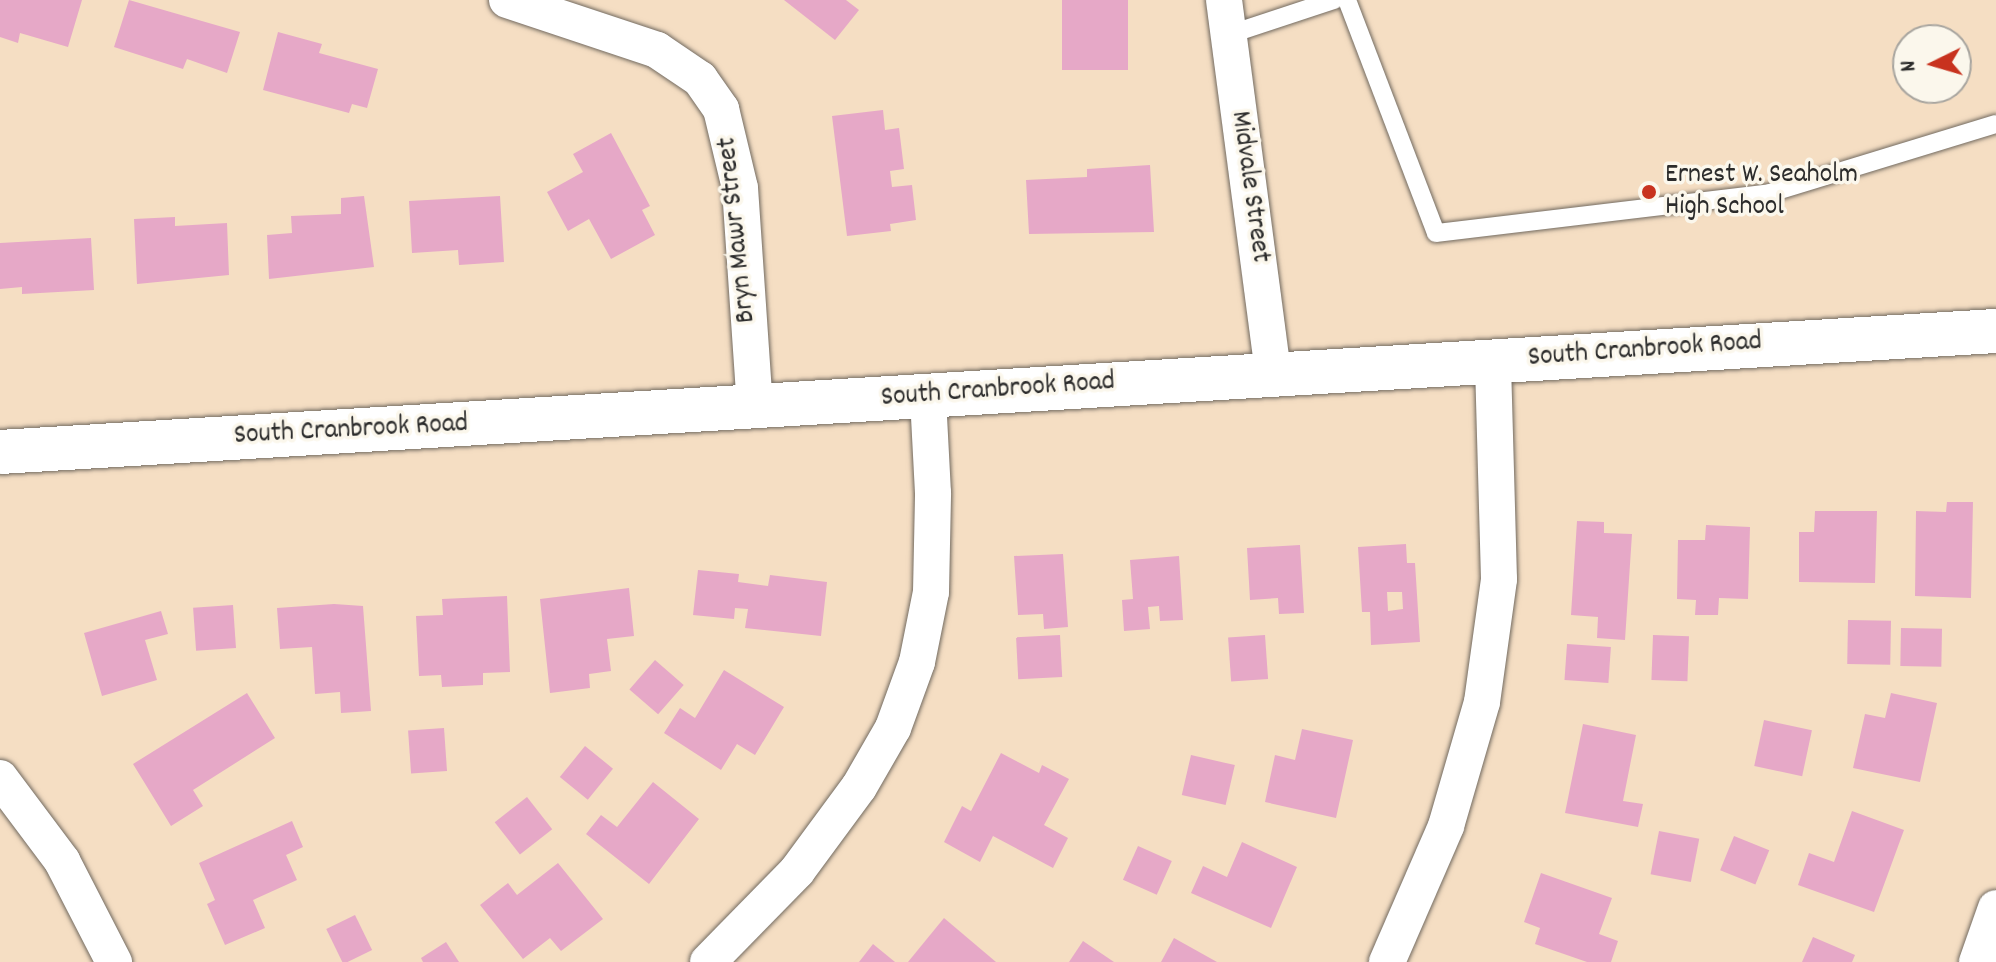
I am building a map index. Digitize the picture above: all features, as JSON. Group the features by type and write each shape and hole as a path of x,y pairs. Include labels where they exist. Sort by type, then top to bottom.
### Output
{"street":[{"name":"Bryn Mawr Street","path":"507,0 657,50 700,79 721,109 740,188 755,407"},
{"name":"Midvale Street","path":"1226,17 1273,373"},
{"name":"South Cranbrook Road","path":"0,452 1493,362 1739,343 1996,331"},
{"path":"1387,962 1446,826 1482,702 1499,579 1493,362"},
{"path":"708,962 797,871 859,787 893,728 917,662 931,592 933,476 928,396"},
{"path":"0,778 62,861 114,962"},
{"path":"1977,962 1996,908"}],"lane":[{"path":"1226,17 1334,0"},
{"path":"1347,0 1436,233 1770,193 1996,124"}],"building":[{"path":"0,0 82,0 68,47 20,33 18,43 0,37"},
{"path":"129,0 240,32 227,73 187,59 183,69 114,47"},
{"path":"784,0 846,0 859,10 835,40"},
{"path":"1062,0 1128,0 1128,70 1062,70"},
{"path":"278,32 322,44 319,53 378,69 367,108 352,104 349,113 263,90"},
{"path":"883,110 885,130 899,128 904,169 890,171 892,187 912,185 916,220 890,224 891,231 847,236 832,116"},
{"path":"611,133 650,206 642,210 655,235 611,259 589,219 568,231 547,192 583,172 573,154"},
{"path":"1150,165 1154,232 1029,234 1026,180 1087,177 1087,169"},
{"path":"364,196 374,267 269,279 267,235 292,233 291,216 341,214 341,198"},
{"path":"500,196 504,262 459,265 458,250 412,253 409,201"},
{"path":"175,217 175,226 227,223 229,275 137,284 134,219"},
{"path":"91,238 94,290 22,294 22,287 0,289 0,243"},
{"path":"1947,502 1973,502 1971,598 1915,596 1916,511 1946,512"},
{"path":"1815,511 1877,511 1875,583 1799,582 1799,532 1814,532"},
{"path":"1577,521 1604,522 1604,533 1632,534 1625,640 1597,638 1598,617 1571,615"},
{"path":"1706,525 1750,527 1748,599 1719,598 1718,615 1695,615 1696,600 1677,599 1678,540 1705,540"},
{"path":"1406,544 1407,563 1415,563 1420,642 1371,645 1370,612 1362,612 1358,547","holes":["1387,592 1402,592 1403,609 1388,611"]},
{"path":"1300,545 1304,613 1279,614 1278,598 1250,600 1247,548"},
{"path":"1063,554 1068,627 1044,629 1043,614 1018,615 1014,556"},
{"path":"1179,556 1183,620 1160,621 1159,606 1148,607 1150,629 1124,631 1122,600 1133,599 1130,560"},
{"path":"698,570 739,574 738,582 768,586 770,575 827,582 821,636 745,628 748,609 735,608 734,619 693,615"},
{"path":"629,588 634,636 607,639 611,671 589,674 590,688 550,693 540,599"},
{"path":"507,596 510,672 483,673 483,685 442,687 441,675 419,676 416,616 443,615 442,599"},
{"path":"334,604 363,606 371,711 341,713 340,692 315,694 312,647 280,649 277,608"},
{"path":"233,605 236,648 196,651 193,608"},
{"path":"161,611 168,634 145,640 157,680 102,696 84,633"},
{"path":"1848,620 1891,621 1890,665 1847,664"},
{"path":"1901,628 1942,629 1941,667 1900,666"},
{"path":"1060,635 1062,677 1018,679 1016,637"},
{"path":"1265,635 1268,679 1231,681 1228,638"},
{"path":"1653,635 1689,636 1687,681 1651,680"},
{"path":"1567,644 1611,647 1608,683 1564,680"},
{"path":"655,660 684,685 658,714 629,689"},
{"path":"724,670 784,707 755,755 737,744 721,770 664,733 680,708 695,718"},
{"path":"247,693 275,738 193,790 203,806 171,826 133,764"},
{"path":"1891,693 1937,703 1920,782 1853,768 1865,714 1885,718"},
{"path":"1764,720 1812,730 1802,776 1754,766"},
{"path":"1583,724 1636,735 1623,801 1643,804 1638,827 1565,813"},
{"path":"444,728 447,771 411,773 408,731"},
{"path":"1302,729 1353,740 1336,818 1265,802 1275,755 1295,760"},
{"path":"585,746 613,769 588,800 560,777"},
{"path":"1001,753 1039,773 1042,765 1069,779 1044,825 1068,838 1053,868 993,836 980,862 944,842 962,806 971,811"},
{"path":"1191,755 1235,765 1226,805 1182,795"},
{"path":"653,782 699,819 649,884 586,834 601,815 617,827"},
{"path":"527,797 552,829 520,855 495,822"},
{"path":"1852,811 1904,830 1874,912 1798,885 1809,853 1834,862"},
{"path":"292,821 303,847 286,855 297,880 253,900 265,928 225,945 207,904 215,900 199,863"},
{"path":"1659,831 1699,839 1691,882 1651,874"},
{"path":"1734,836 1769,850 1755,885 1720,870"},
{"path":"1242,842 1297,867 1271,928 1191,893 1203,866 1227,877"},
{"path":"1138,846 1172,861 1157,895 1123,880"},
{"path":"558,863 603,919 561,951 550,938 523,959 480,905 508,883 517,895"},
{"path":"1541,873 1612,898 1599,934 1618,941 1611,962 1587,962 1535,944 1540,928 1524,922"},
{"path":"355,915 372,950 342,962 326,929"},
{"path":"944,918 996,962 908,962"},
{"path":"1813,937 1855,955 1852,962 1802,962"},
{"path":"1174,938 1217,962 1161,962"},
{"path":"1083,941 1114,962 1069,962"},
{"path":"446,942 459,962 423,962 421,958"},
{"path":"873,944 895,962 859,962"}],"place":[{"name":"Ernest W. Seaholm High School","path":"1649,192"}]}
